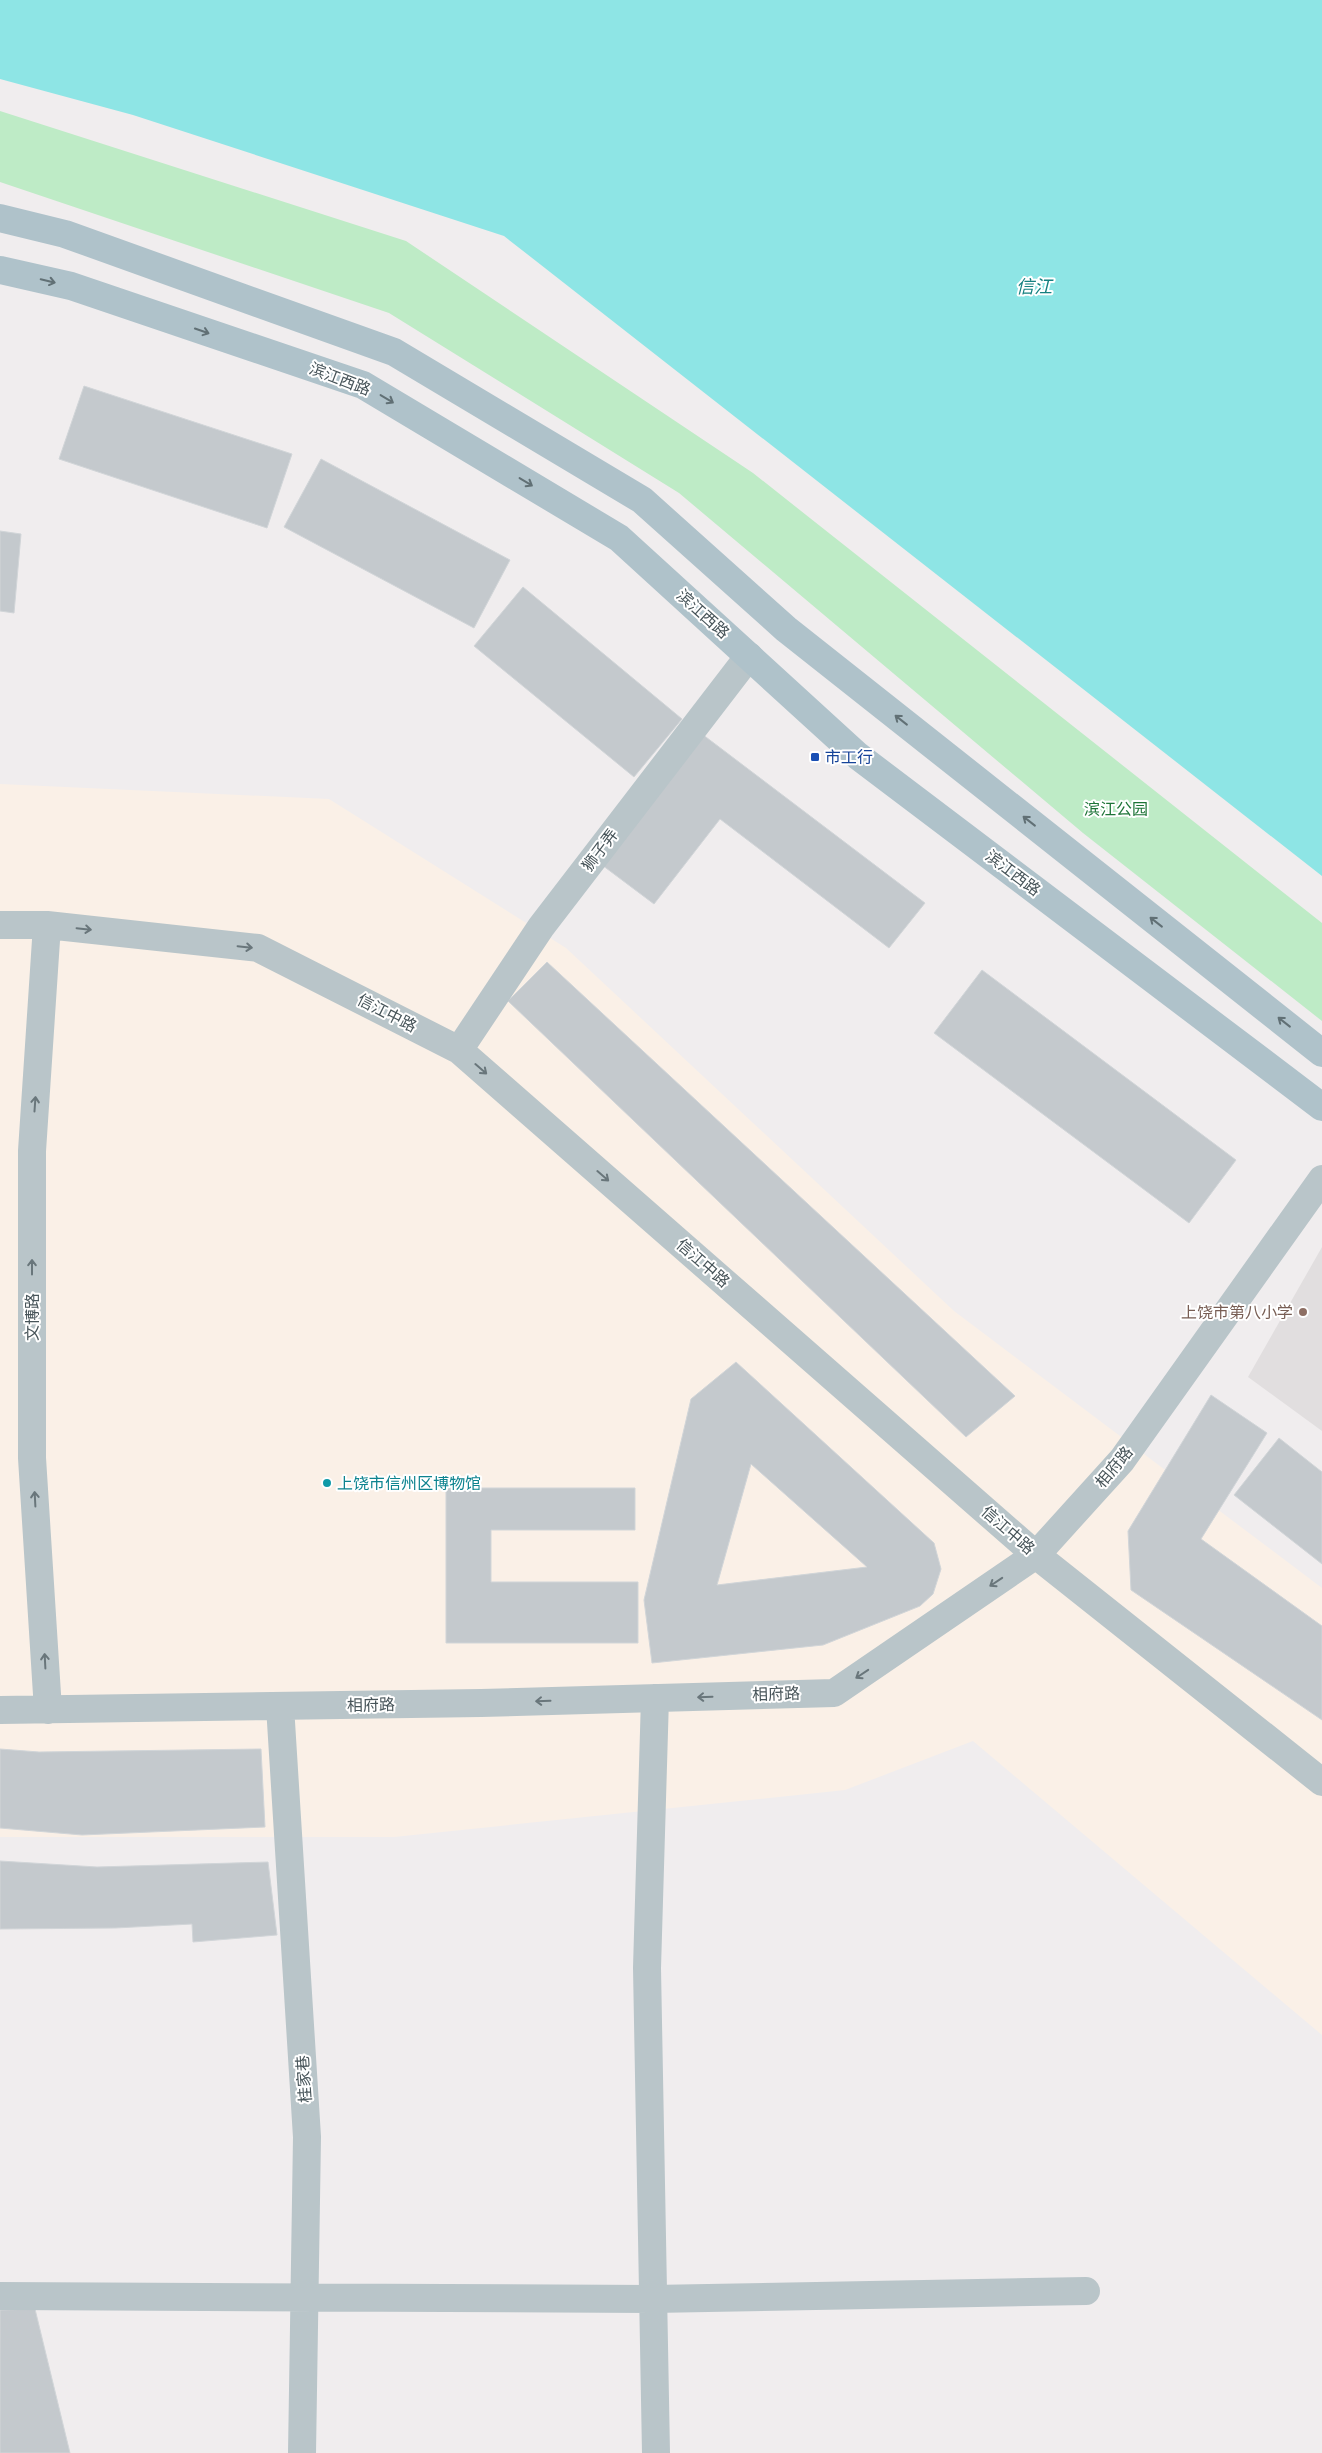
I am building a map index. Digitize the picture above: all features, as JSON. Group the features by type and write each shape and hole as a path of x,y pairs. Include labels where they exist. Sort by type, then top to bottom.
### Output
{"main road":[{"path":"0,218 65,234 394,352 642,500 786,629 1322,1053"},
{"name":"滨江西路","path":"0,270 71,286 363,385 619,538 858,756 1322,1108"}],"street":[{"name":"狮子弄","path":"459,1050 542,926 749,656"},
{"name":"信江中路","path":"0,924 46,925 258,948 459,1050 1036,1555 1322,1782"},
{"name":"文博路","path":"46,925 32,1151 32,1458 48,1710"},
{"name":"相府路","path":"0,1710 280,1706 834,1693 1036,1555 1122,1460 1322,1179"},
{"path":"655,1698 648,1968 656,2453"},
{"name":"桂家巷","path":"280,1706 307,2137 302,2453"},
{"path":"0,2296 652,2299 1086,2291"}],"shaded area":[{"path":"0,784 329,799 566,948 954,1311 1322,1588 1322,2035 973,1741 845,1790 394,1837 0,1837"},
{"name":"上饶市第八小学","path":"1322,1247 1322,1431 1248,1377"}],"green space":[{"name":"滨江公园","path":"0,111 406,241 753,473 1322,923 1322,1021 1083,833 679,493 389,313 0,182"}],"water":[{"name":"信江","path":"0,0 1322,0 1322,876 504,236 133,115 0,79"}],"building":[{"path":"84,386 292,454 267,528 59,459"},
{"path":"321,459 510,560 474,628 284,527"},
{"path":"0,531 21,534 14,613 0,611"},
{"path":"523,587 682,719 634,777 474,646"},
{"path":"698,731 925,903 889,948 720,819 654,904 598,862"},
{"path":"547,962 1015,1396 966,1437 508,1001"},
{"path":"982,970 1236,1160 1189,1223 934,1033"},
{"path":"736,1362 934,1543 941,1569 933,1594 920,1606 823,1645 652,1663 644,1600 691,1399","holes":["751,1464 867,1567 717,1585"]},
{"path":"1211,1395 1267,1433 1201,1539 1322,1626 1322,1720 1131,1590 1128,1531"},
{"path":"1279,1438 1322,1472 1322,1564 1234,1495"},
{"path":"446,1488 635,1488 635,1530 491,1530 491,1582 638,1582 638,1643 446,1643"},
{"path":"0,1749 39,1752 261,1749 265,1827 82,1835 0,1828"},
{"path":"0,1861 97,1867 268,1862 277,1935 193,1942 192,1924 115,1928 0,1929"},
{"path":"35,2309 70,2453 0,2453 0,2310"}],"place":[{"name":"市工行","path":"815,757"},
{"name":"上饶市第八小学","path":"1303,1312"},
{"name":"上饶市信州区博物馆","path":"327,1483"}]}
